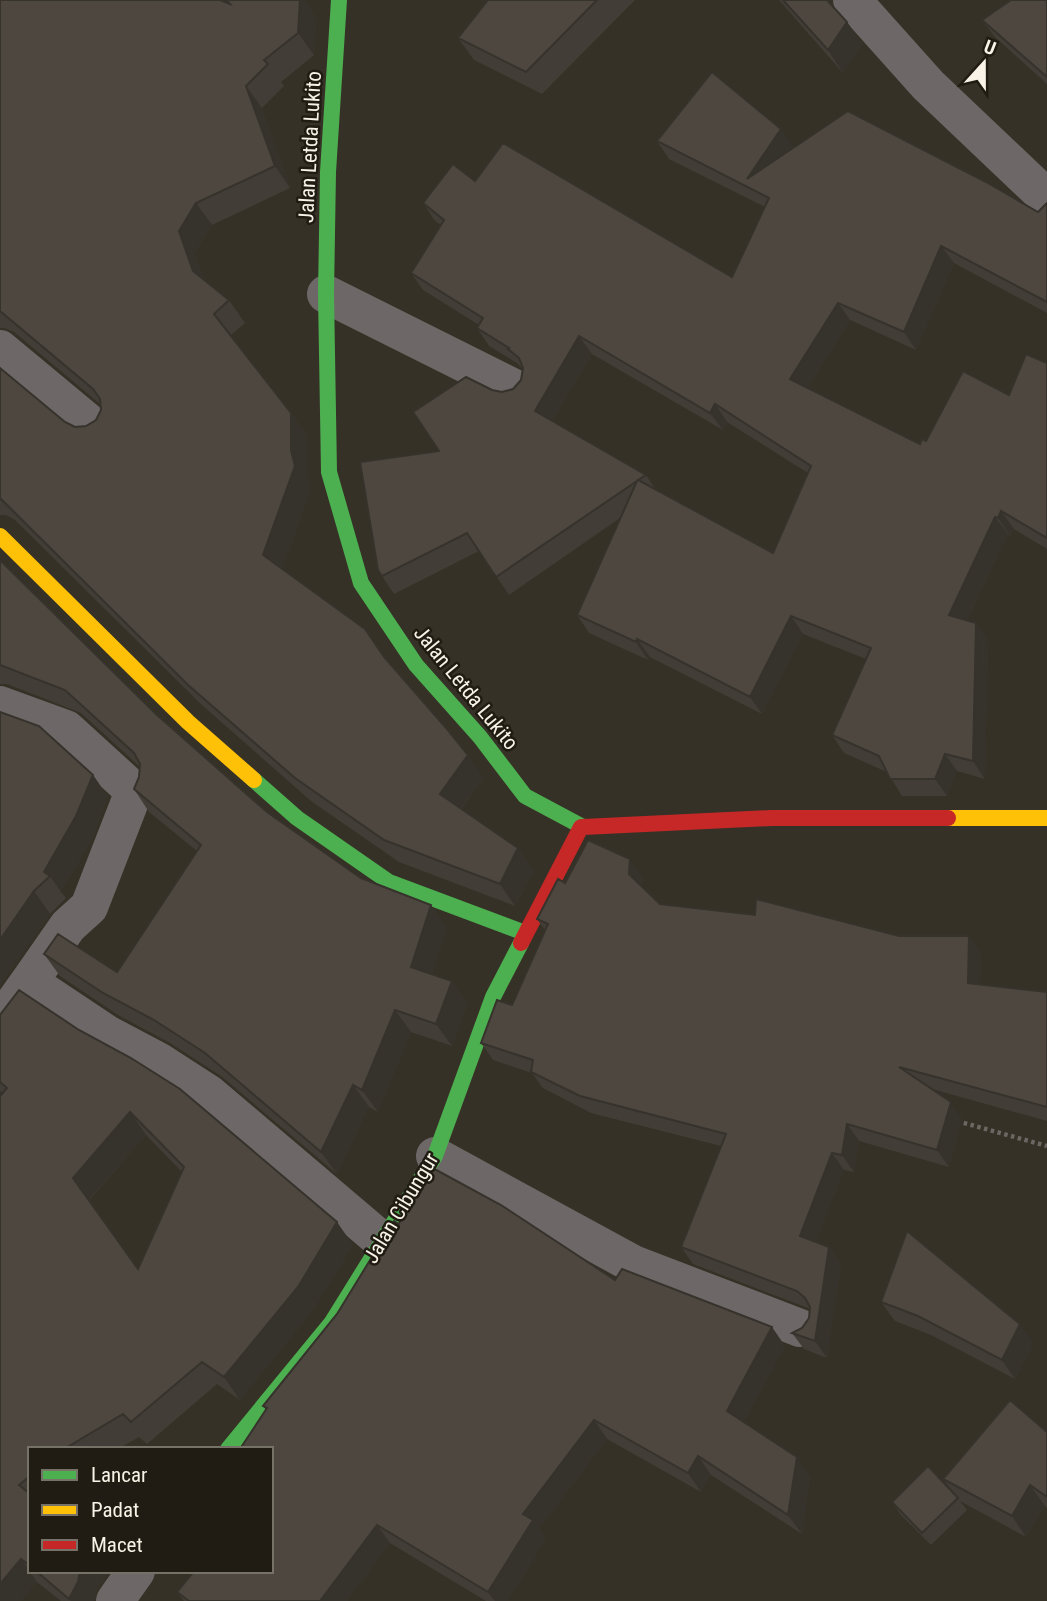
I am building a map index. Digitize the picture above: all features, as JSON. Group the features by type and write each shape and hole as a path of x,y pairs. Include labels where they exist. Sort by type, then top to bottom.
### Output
{"street":[{"name":"Jalan Letda Lukito","path":"339,0 328,172 326,294 329,472 361,583 416,665 480,737 525,796 581,827"},
{"path":"852,0 928,85 1047,198"},
{"path":"326,294 514,388"},
{"path":"0,349 95,428"},
{"path":"0,536 188,722 297,818 390,882 525,933"},
{"path":"0,705 66,729 134,791 89,907 68,926 0,1023"},
{"path":"581,827 771,818 1047,817"},
{"name":"Jalan Cibungur","path":"230,1447 332,1322 435,1156 493,997 581,827"},
{"path":"29,982 107,1034 158,1061 209,1094 381,1240"},
{"path":"435,1156 633,1264 800,1328"},
{"path":"115,1601 135,1573"}],"path":[{"path":"954,1120 1047,1146"}],"building":[{"path":"0,0 220,0 230,4 227,0 300,0 298,33 264,60 268,64 246,86 275,166 196,203 179,231 193,271 229,300 214,314 291,413 291,450 295,466 263,555 365,629 384,657 468,755 440,794 518,848 500,884 384,840 295,778 187,684 0,498 0,368 65,422 75,427 86,426 96,420 101,410 100,399 93,389 0,311"},
{"path":"488,0 597,0 526,72 458,38"},
{"path":"783,0 827,0 847,22 828,50"},
{"path":"1011,0 1047,0 1047,77 982,20"},
{"path":"712,72 781,129 747,179 848,111 1038,212 1047,203 1047,302 941,246 904,332 838,303 790,379 920,444 922,439 926,441 963,371 1009,395 1026,354 1047,363 1047,538 1001,511 998,518 995,517 949,615 976,623 973,761 945,754 935,779 890,779 879,756 832,735 871,648 791,616 750,697 637,639 636,642 577,615 637,481 496,577 467,533 382,576 378,570 360,462 439,451 413,412 466,377 492,390 502,392 513,389 521,380 523,368 519,358 509,348 477,328 483,318 411,273 444,220 423,203 453,164 475,181 503,143 732,277 769,198 657,141","holes":["579,336 710,413 715,404 811,466 773,553 638,480 646,475 535,411"]},
{"path":"0,560 157,715 267,812 361,878 431,905 411,967 452,981 436,1024 395,1010 362,1090 353,1085 321,1152 205,1053 154,1020 103,993 44,954 58,934 117,972 201,845 134,789 140,764 134,753 65,690 0,665"},
{"path":"0,712 39,726 93,775 76,816 44,872 50,876 34,891 0,940"},
{"path":"588,840 630,859 629,874 660,904 755,915 756,899 899,936 969,936 968,983 1047,992 1047,1107 899,1067 951,1102 937,1150 847,1124 842,1155 832,1153 800,1236 829,1247 815,1341 792,1333 802,1328 809,1318 810,1307 797,1291 681,1247 726,1134 580,1096 531,1072 533,1060 481,1043 497,1000 512,1005 548,924 537,919 558,879 565,883"},
{"path":"19,990 79,1030 180,1089 337,1222 298,1287 224,1377 202,1362 131,1422 123,1414 67,1447 28,1447 28,1478 19,1485 28,1492 28,1564 21,1559 0,1584 0,1096 7,1088 0,1082 0,1015","holes":["130,1112 184,1167 138,1269 73,1178"]},
{"path":"429,1166 501,1205 615,1280 622,1269 772,1327 727,1411 797,1457 788,1515 698,1456 688,1473 594,1420 523,1514 533,1520 488,1592 377,1525 320,1601 189,1601 177,1592 192,1573 273,1573 273,1447 241,1447 267,1408 263,1406 337,1314 394,1221 399,1224 410,1195"},
{"path":"907,1231 1020,1324 1002,1360 918,1316 881,1302"},
{"path":"1010,1400 1047,1432 1047,1497 1030,1485 1012,1516 943,1479"},
{"path":"928,1466 958,1498 922,1533 892,1502"},
{"path":"38,1573 80,1573 69,1599"}],"traffic: fast":[{"path":"339,0 328,172 326,294 329,472 361,583 416,665 480,737 525,796 583,827"},
{"path":"254,780 297,818 389,882 525,933"},
{"path":"230,1447 332,1322 435,1156 493,997 521,943"}],"traffic: slow":[{"path":"0,536 188,722 254,780"},
{"path":"948,818 1047,818"}],"traffic: jam":[{"path":"583,827 771,818 948,818"},
{"path":"521,943 581,827"}]}
